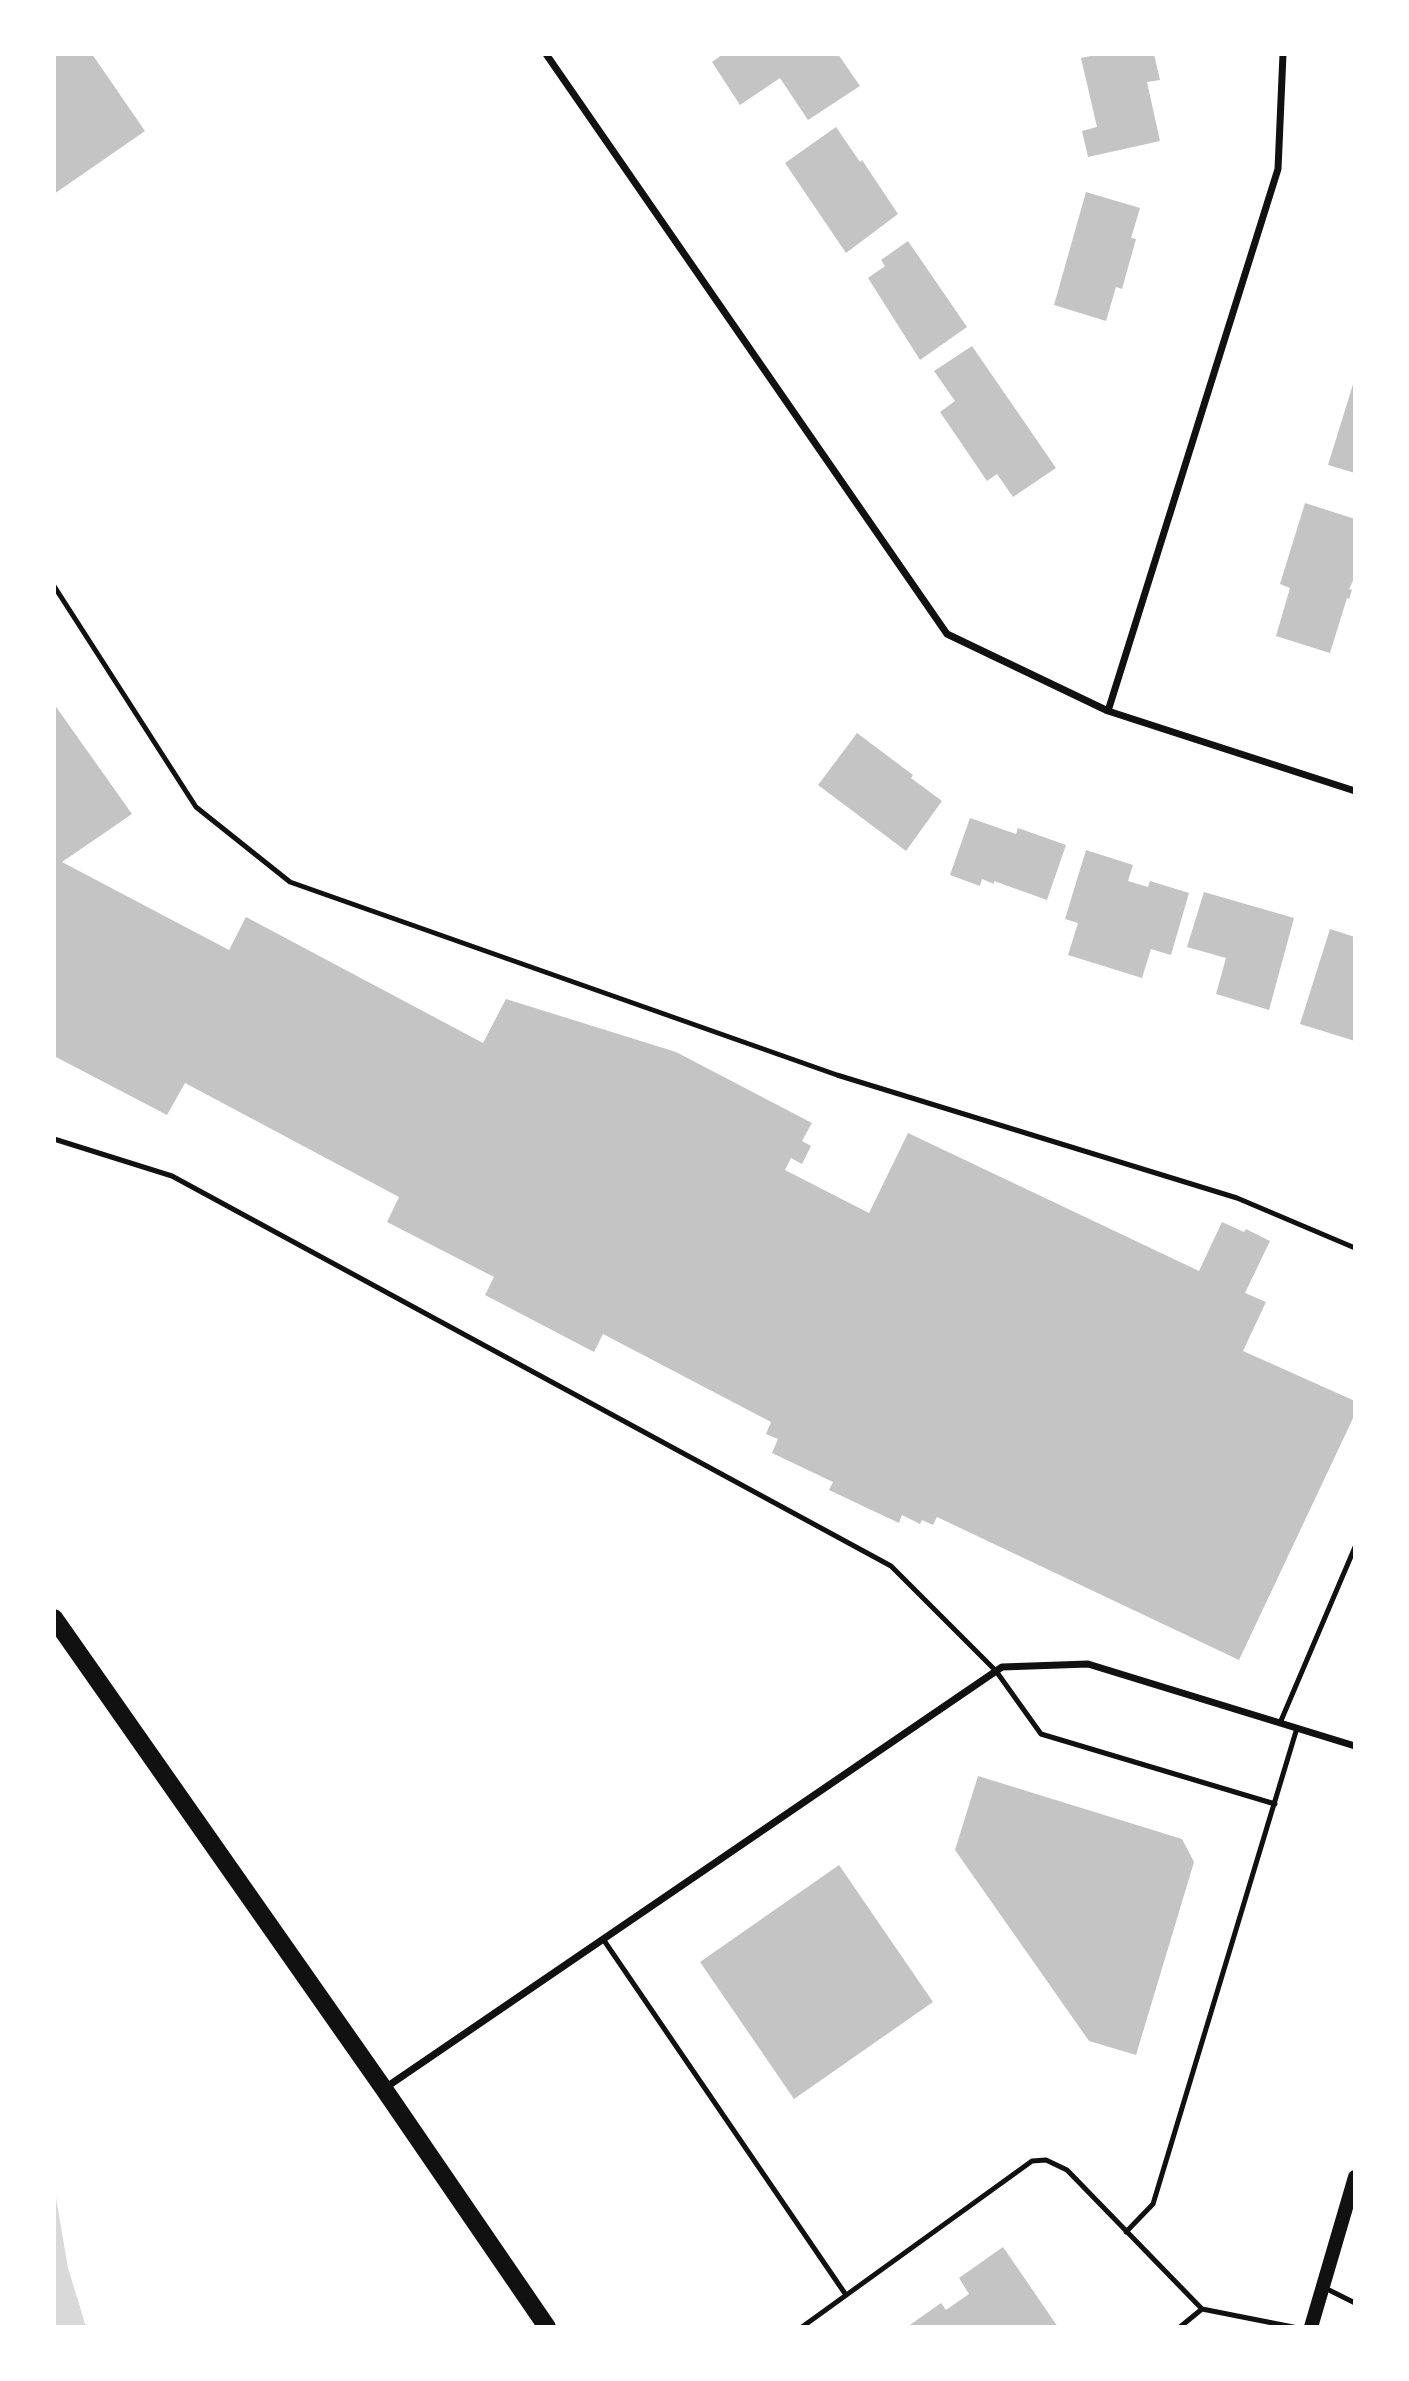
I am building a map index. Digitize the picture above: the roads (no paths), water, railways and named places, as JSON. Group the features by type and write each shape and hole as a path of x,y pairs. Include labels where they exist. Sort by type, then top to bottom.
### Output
{"main road":[{"path":"54,1618 547,2327"},
{"path":"1311,2327 1355,2176"}],"street":[{"path":"546,54 947,635 1108,711 1355,791"},
{"path":"1108,711 1278,169 1283,54"},
{"path":"384,2089 1002,1667 1088,1664 1355,1745"}],"lane":[{"path":"54,586 196,807 290,883 837,1075 1237,1198 1355,1248"},
{"path":"54,1139 172,1176 891,1566 996,1671 1041,1734 1275,1804"},
{"path":"1280,1723 1355,1547"},
{"path":"1126,2232 1153,2204 1297,1728"},
{"path":"603,1939 846,2295"},
{"path":"802,2327 1031,2161 1046,2160 1067,2170 1202,2309 1293,2327"},
{"path":"1323,2287 1355,2303"},
{"path":"1180,2327 1202,2309"}]}
